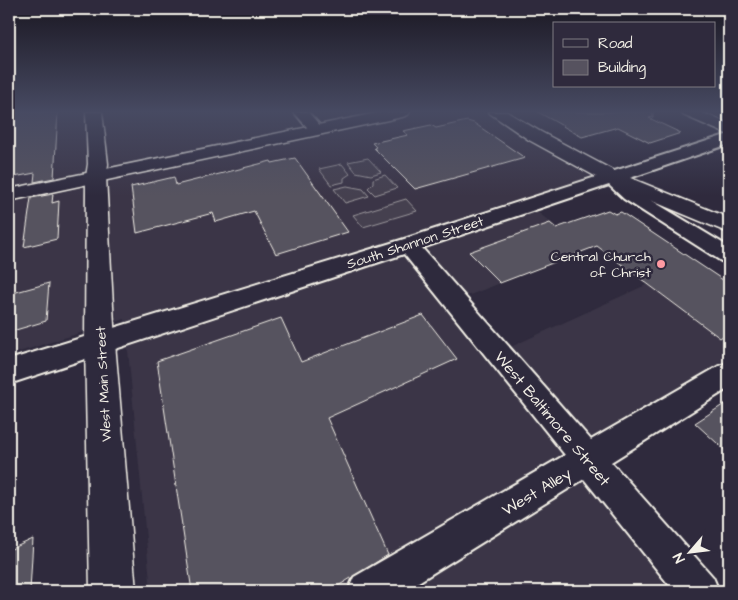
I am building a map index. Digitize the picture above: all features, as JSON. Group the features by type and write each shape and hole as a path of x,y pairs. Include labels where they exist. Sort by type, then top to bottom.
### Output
{"main road":[{"name":"West Main Street","path":"96,140 100,343 113,591"},
{"path":"9,195 269,140"},
{"path":"543,140 611,176 729,226"}],"street":[{"name":"South Shannon Street","path":"9,372 408,245 611,176 726,140"},
{"path":"611,176 630,195 729,256"},
{"name":"West Baltimore Street","path":"408,245 699,591"},
{"name":"West Alley","path":"368,591 729,374"}],"shaded area":[{"path":"9,140 532,140 590,176 526,203 586,250 449,303 493,355 648,284 729,345 729,360 574,460 683,591 151,591 125,319 9,355"},
{"path":"368,158 381,172 371,175 356,172 348,162"},
{"path":"342,164 350,174 344,178 344,182 331,185 319,169"},
{"path":"385,175 397,188 375,195 368,188 373,183 373,179"},
{"path":"347,186 363,189 369,196 345,203 334,189"},
{"path":"406,199 417,211 363,227 353,215"}],"building":[{"path":"9,140 56,140 54,178 34,182 35,173 9,178"},
{"path":"386,140 499,140 525,158 415,189 374,148 376,147 372,143"},
{"path":"644,140 659,140 650,143"},
{"path":"295,158 348,232 276,254 254,211 216,222 213,213 137,233 131,187 174,177 176,185 271,161 272,163"},
{"path":"53,194 52,203 59,201 57,239 24,247 31,198"},
{"name":"Central Church of Christ","path":"608,210 615,214 621,212 729,284 729,332 720,338 597,246 500,283 469,252 550,223 556,228"},
{"path":"49,283 46,321 9,332 9,294"},
{"path":"423,315 457,359 327,418 388,555 330,591 192,591 157,361 281,318 301,362"},
{"path":"729,401 729,454 695,423"},
{"path":"33,539 30,591 9,591 9,550"}],"place":[{"name":"Central Church of Christ","path":"661,264"}]}
